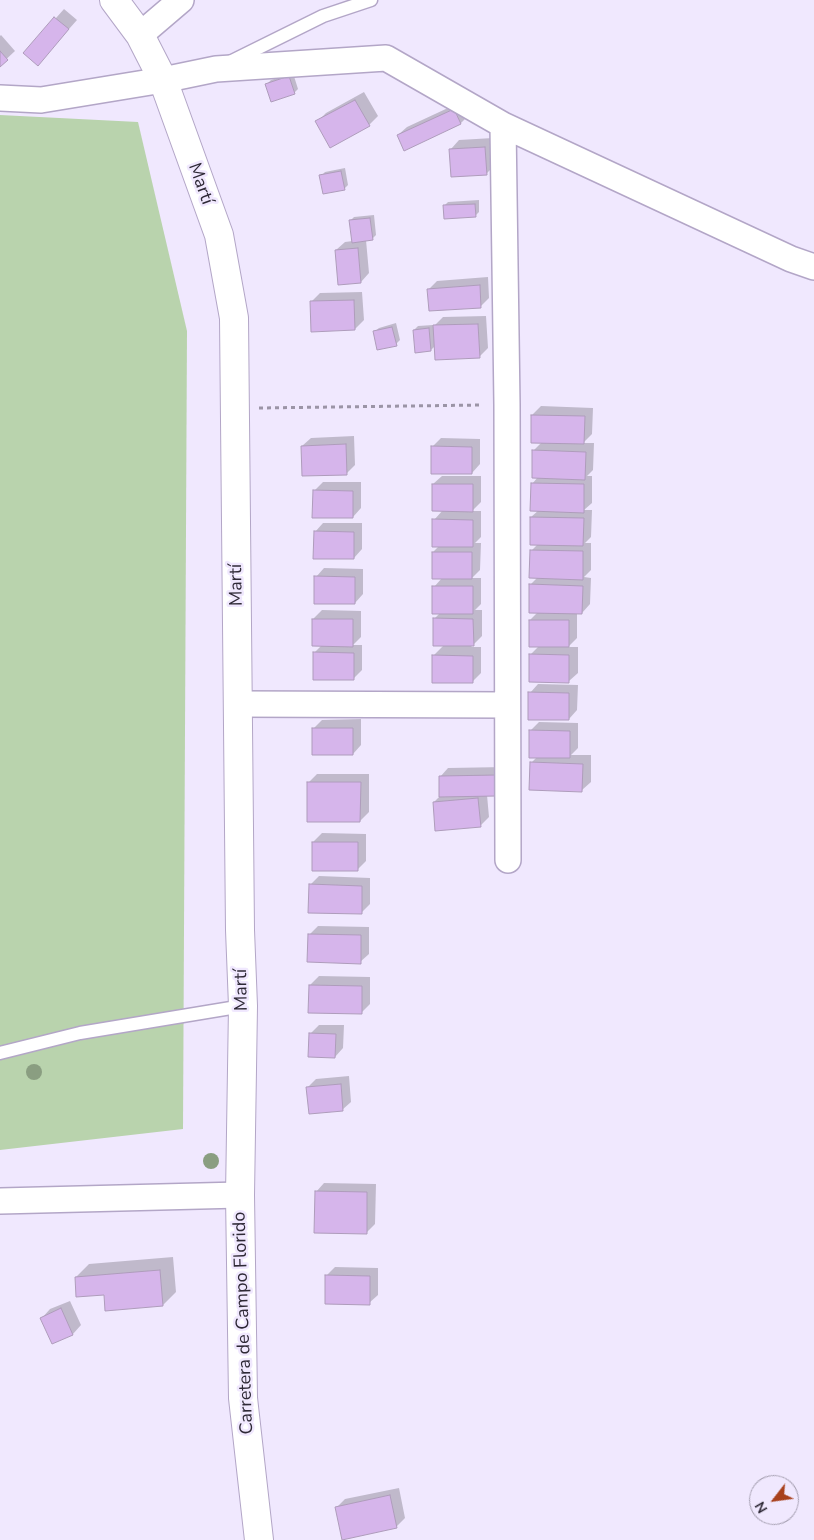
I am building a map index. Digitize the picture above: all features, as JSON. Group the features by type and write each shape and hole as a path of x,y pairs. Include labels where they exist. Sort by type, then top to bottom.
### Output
{"main road":[{"name":"Martí","path":"114,0 140,35 163,80 219,235 234,318 240,930 243,1006 240,1195"},
{"name":"Carretera de Campo Florido","path":"240,1195 243,1398 259,1540"}],"street":[{"path":"140,35 181,0"},
{"path":"0,98 41,100 163,80 216,69 386,58 503,125 814,267"},
{"path":"503,125 507,405 508,860"},
{"path":"238,704 507,705"},
{"path":"0,1201 240,1195"}],"lane":[{"path":"216,69 323,16 371,0"},
{"path":"0,1053 80,1034 243,1006"}],"path":[{"path":"236,409 507,405"}],"green space":[{"path":"0,115 138,122 187,331 183,1129 0,1150"}],"building":[{"path":"54,17 69,29 38,66 23,53"},
{"path":"0,51 8,60 0,67"},
{"path":"289,76 295,94 271,102 265,84"},
{"path":"355,100 370,126 330,148 315,121"},
{"path":"454,109 461,124 404,151 397,135"},
{"path":"485,147 487,175 451,177 449,149"},
{"path":"341,171 345,190 323,194 319,175"},
{"path":"475,204 476,217 444,219 443,205"},
{"path":"370,218 373,240 352,243 349,220"},
{"path":"358,248 361,283 338,285 335,250"},
{"path":"480,285 481,308 429,311 427,289"},
{"path":"354,300 355,330 311,332 310,301"},
{"path":"478,324 480,358 435,360 433,325"},
{"path":"392,327 397,346 377,350 373,331"},
{"path":"429,328 431,351 415,353 413,330"},
{"path":"531,415 585,416 584,444 531,443"},
{"path":"346,444 347,475 302,476 301,446"},
{"path":"431,446 472,447 472,474 431,474"},
{"path":"532,450 586,452 585,480 532,478"},
{"path":"531,483 584,484 584,513 530,511"},
{"path":"432,484 473,484 473,512 432,511"},
{"path":"313,490 353,491 353,518 312,518"},
{"path":"530,517 584,518 583,546 530,545"},
{"path":"432,519 473,520 473,547 432,547"},
{"path":"314,531 354,532 354,559 313,559"},
{"path":"530,550 583,551 583,580 529,578"},
{"path":"432,552 472,552 472,579 432,579"},
{"path":"314,576 355,577 355,604 314,604"},
{"path":"529,584 583,586 582,614 529,613"},
{"path":"432,586 473,586 473,614 432,614"},
{"path":"433,618 473,619 474,646 433,646"},
{"path":"312,619 353,619 353,647 312,646"},
{"path":"529,620 569,620 569,647 529,647"},
{"path":"313,652 354,653 354,680 313,680"},
{"path":"529,654 569,655 569,683 529,682"},
{"path":"432,655 473,656 473,683 432,683"},
{"path":"528,692 569,693 569,720 528,720"},
{"path":"312,728 353,728 353,755 312,755"},
{"path":"529,730 570,731 570,758 529,758"},
{"path":"530,762 583,764 582,792 529,790"},
{"path":"497,775 497,796 439,797 439,776"},
{"path":"307,782 361,782 360,822 307,822"},
{"path":"478,798 481,827 435,831 433,802"},
{"path":"312,842 358,842 358,871 312,871"},
{"path":"309,884 362,886 362,914 308,913"},
{"path":"308,934 361,935 361,964 307,962"},
{"path":"309,985 362,986 362,1014 308,1013"},
{"path":"309,1033 336,1034 335,1058 308,1057"},
{"path":"341,1084 343,1111 309,1114 306,1087"},
{"path":"315,1191 367,1192 367,1234 314,1233"},
{"path":"160,1270 163,1306 105,1311 104,1295 76,1297 75,1277"},
{"path":"325,1275 370,1276 370,1305 325,1304"},
{"path":"61,1308 73,1335 52,1344 40,1318"},
{"path":"390,1495 397,1528 342,1540 335,1507"}]}
